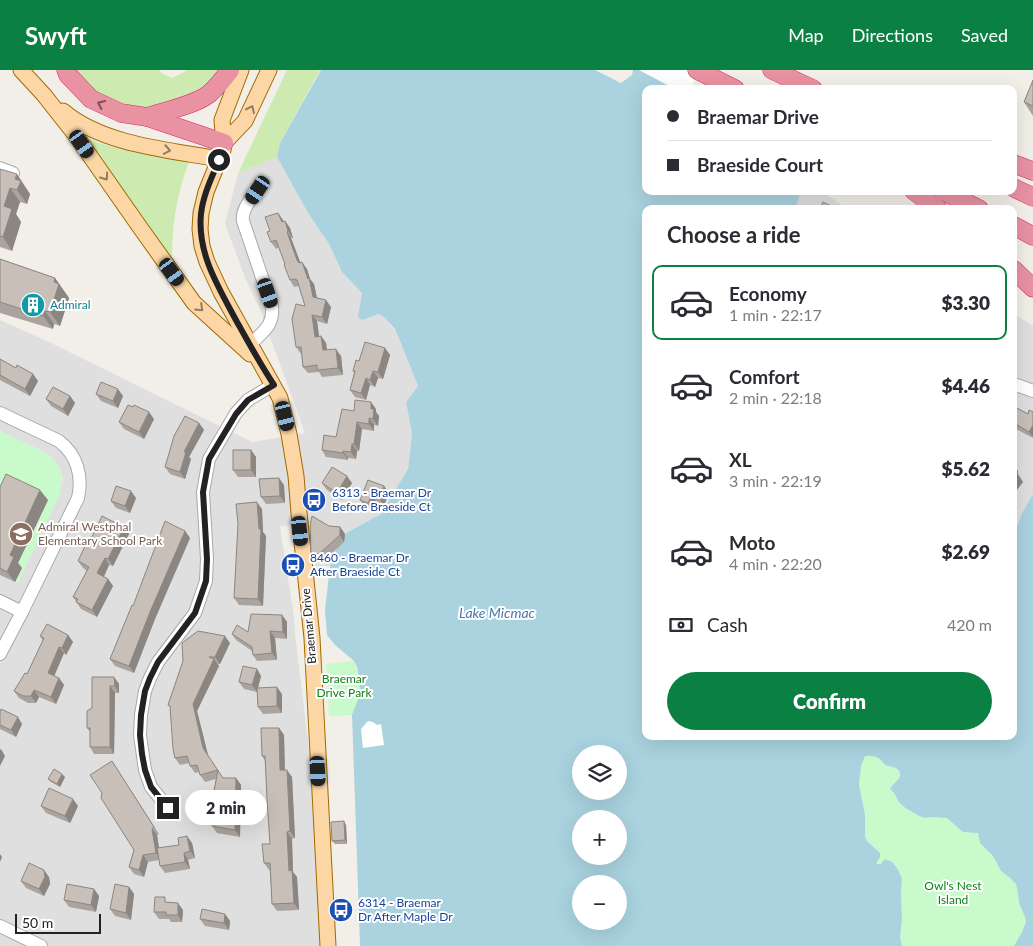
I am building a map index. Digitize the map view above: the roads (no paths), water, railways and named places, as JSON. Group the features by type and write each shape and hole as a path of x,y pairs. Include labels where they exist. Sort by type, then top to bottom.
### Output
{"highway":[{"path":"66,70 68,75 91,99 121,113 147,117 224,142"},
{"path":"147,117 197,101 209,94 230,70"},
{"path":"772,70 804,85"},
{"path":"698,71 727,85"},
{"path":"1017,165 1033,171"},
{"path":"1017,189 1033,197"},
{"path":"919,195 933,205"},
{"path":"951,195 970,205"},
{"path":"1017,228 1033,236"},
{"path":"1017,273 1033,288"}],"main road":[{"path":"21,70 74,133 194,303 260,364"},
{"name":"Braemar Drive","path":"241,70 222,120 223,150 206,192 201,213 200,229 202,246 207,262 260,364 274,385 280,398 289,434 296,476 298,513 312,638 328,946"},
{"name":"Braemar Drive","path":"224,142 245,121 269,70"},
{"path":"44,96 69,116 98,132 132,143 219,160"}],"street":[{"path":"0,168 13,172"},
{"path":"250,345 267,328 273,315 242,216 243,211 258,190"},
{"path":"168,808 151,787 145,770 140,735 145,691 158,662 195,613 206,581 207,559 203,492 209,459 236,414 248,400 274,385"},
{"path":"1017,385 1033,391"},
{"path":"0,413 66,446 77,465 80,485 78,498 0,654"},
{"path":"0,601 22,612"},
{"path":"0,926 42,946"}],"water":[{"name":"Lake Micmac","path":"321,70 595,70 621,83 632,75 633,70 700,70 693,85 642,85 642,195 800,195 796,205 642,205 642,740 1017,740 1017,525 1033,494 1033,946 1014,946 1026,922 1019,903 1016,884 1001,871 993,856 980,843 978,833 963,832 947,818 925,818 904,807 890,789 900,776 899,770 885,765 875,756 865,756 861,766 859,785 865,815 865,836 867,841 880,853 876,864 881,864 885,859 892,862 902,879 900,937 902,946 360,946 352,715 360,694 359,678 354,661 335,645 327,635 325,610 330,566 336,550 346,533 381,514 408,469 412,434 406,402 418,386 395,329 379,314 362,320 358,317 362,293 342,272 329,244 308,213 277,157 280,143"}],"place":[{"name":"Admiral","path":"33,305"},
{"name":"6313 - Braemar Dr Before Braeside Ct","path":"314,500"},
{"name":"Admiral Westphal Elementary School Park","path":"21,534"},
{"name":"8460 - Braemar Dr After Braeside Ct","path":"293,565"},
{"name":"6314 - Braemar Dr After Maple Dr","path":"341,910"}],"park label":[{"name":"Braemar Drive Park","path":"344,686"},
{"name":"Owl's Nest Island","path":"953,893"}]}
